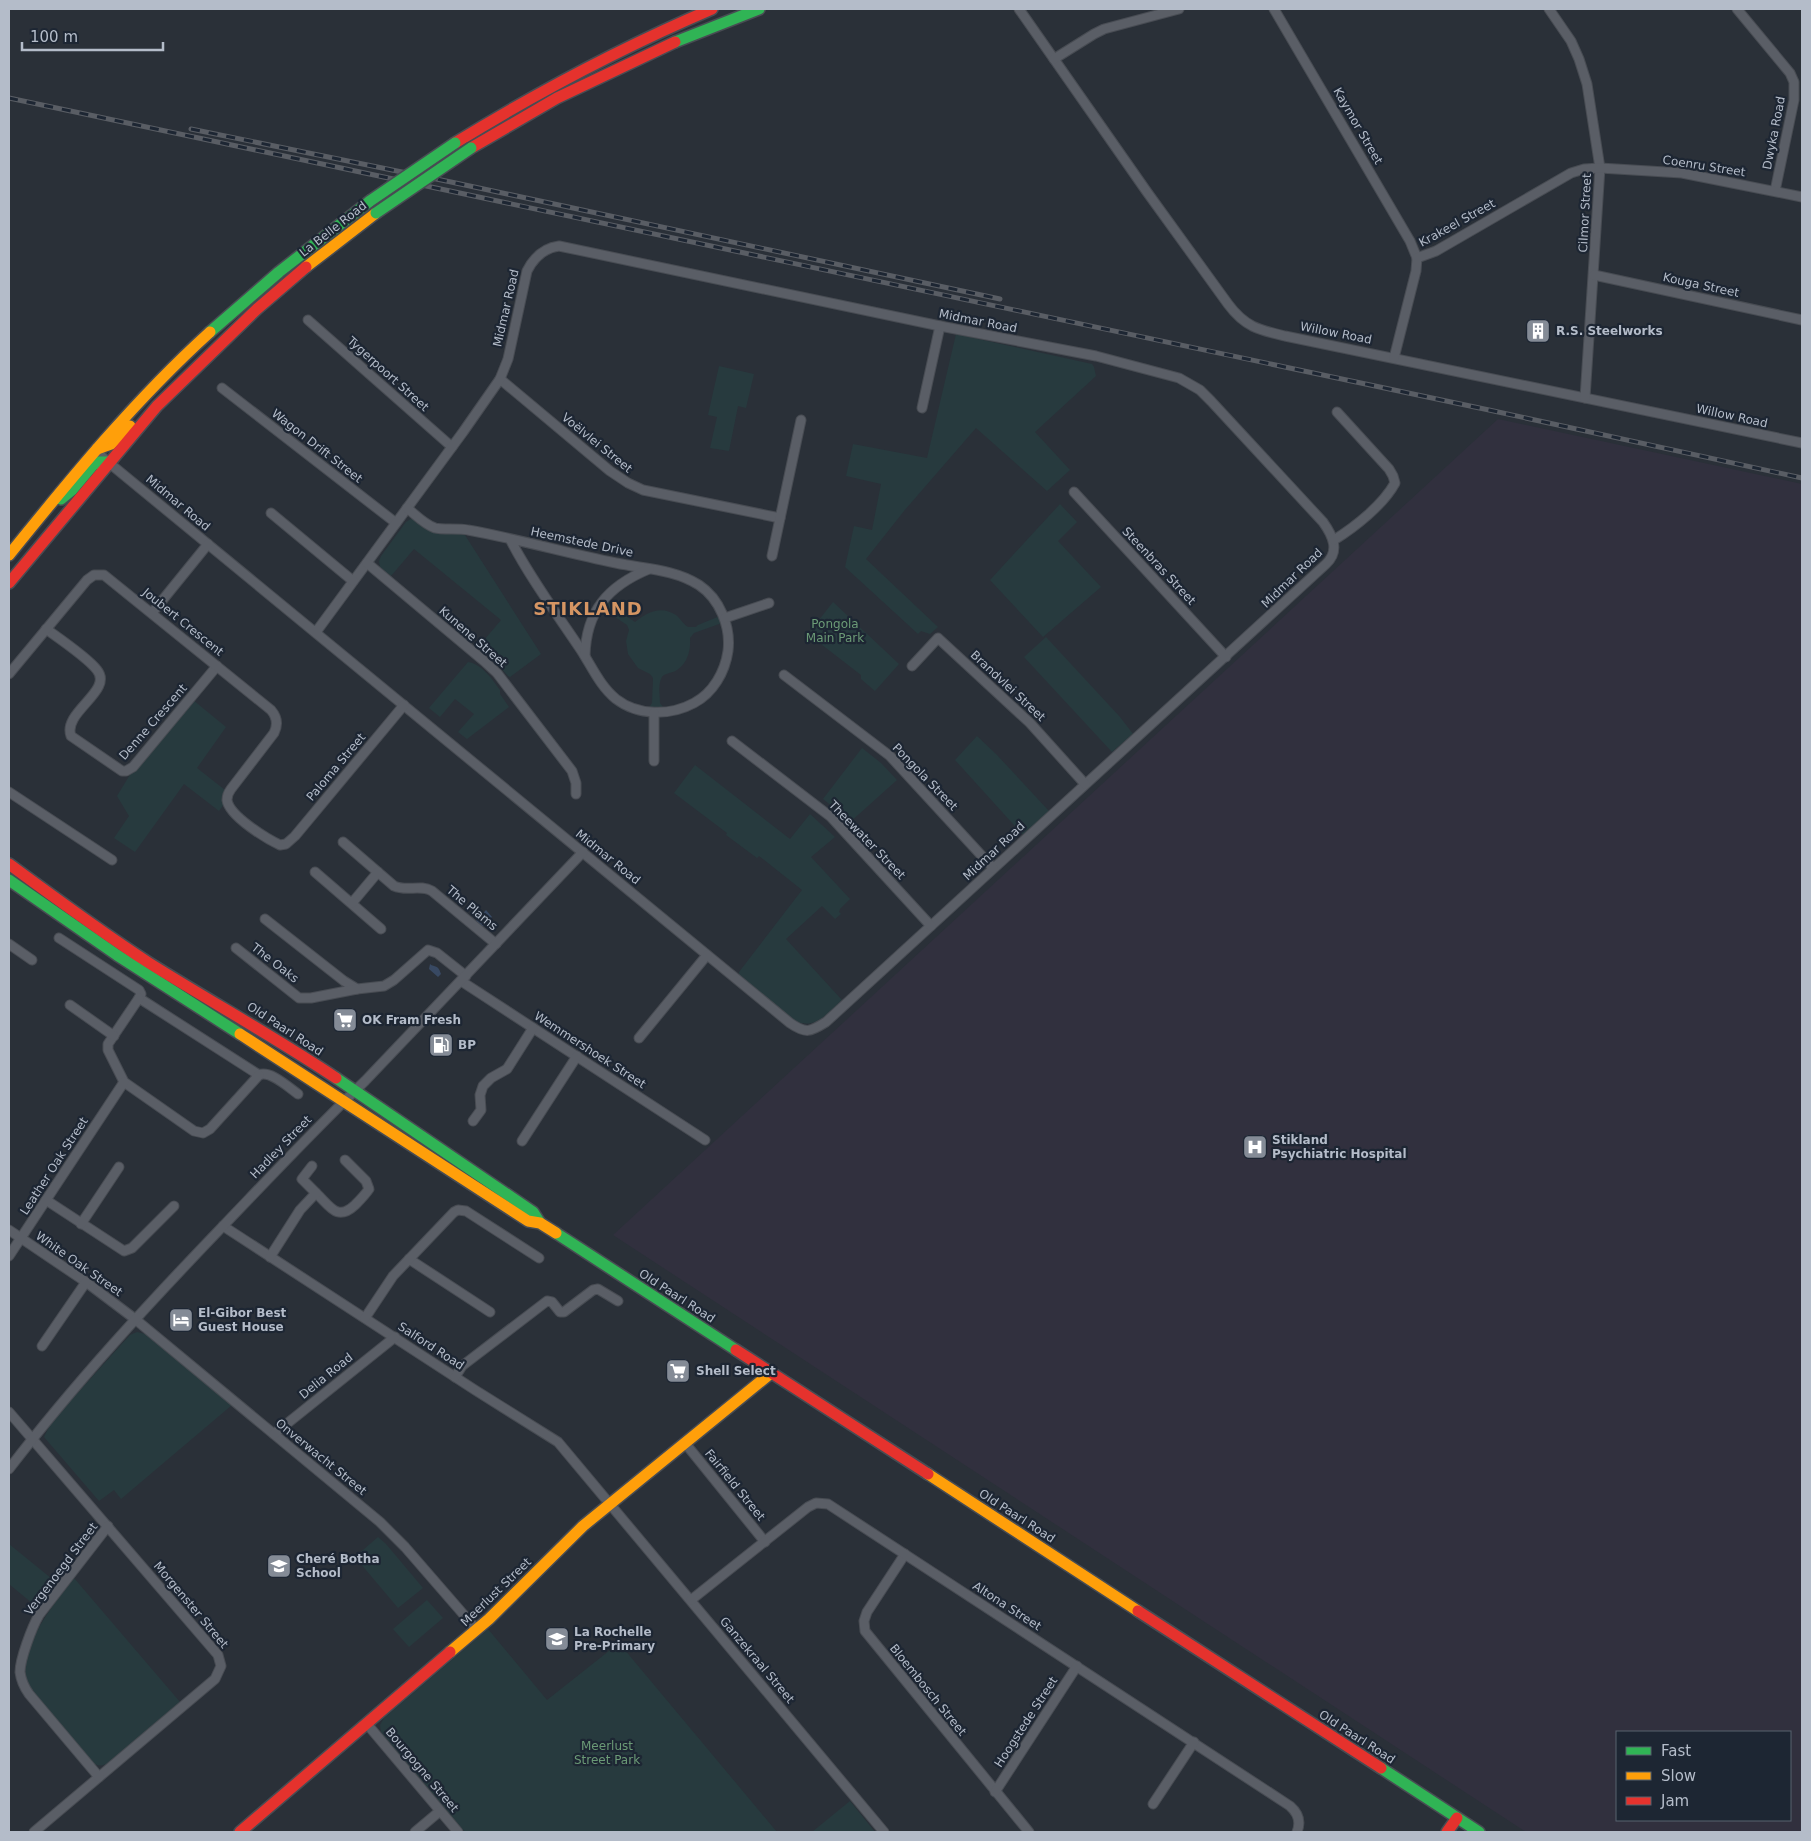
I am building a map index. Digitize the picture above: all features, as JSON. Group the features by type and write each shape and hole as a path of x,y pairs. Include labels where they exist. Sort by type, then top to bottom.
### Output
{"main road":[{"name":"La Belle Road","path":"9,554 95,450 138,402 202,338 284,267 370,201 455,143 557,83 658,32 712,9"},
{"name":"La Belle Road","path":"9,583 156,406 264,302 308,265 376,213 471,148 555,99 605,73 708,28 759,9"},
{"path":"95,450 111,444 140,415 156,406"},
{"path":"45,510 72,490 93,465 99,462 108,462"},
{"name":"Old Paarl Road","path":"9,864 149,963 238,1015 444,1150 533,1212 540,1223"},
{"name":"Old Paarl Road","path":"9,880 117,955 521,1217 528,1221 540,1223 1479,1832"},
{"name":"Meerlust Street","path":"240,1832 477,1630 513,1597 562,1546 611,1503 771,1373"},
{"path":"1447,1832 1457,1818"}],"street":[{"name":"Willow Road","path":"1019,9 1231,309 1242,320 1258,330 1802,443"},
{"path":"1054,59 1094,34 1178,9"},
{"name":"Kaymor Street","path":"1274,9 1410,241 1417,258"},
{"name":"Cilmor Street","path":"1549,9 1571,41 1580,59 1587,84 1600,168 1585,398"},
{"name":"Dwyka Road","path":"1737,9 1790,73 1794,82 1794,100 1775,191"},
{"name":"Krakeel Street","path":"1394,358 1416,271 1417,258 1436,251 1571,172 1600,168"},
{"name":"Coenru Street","path":"1600,168 1682,173 1802,197"},
{"name":"Midmar Road","path":"95,450 790,1023 801,1030 807,1031 826,1022 1330,561 1334,554 1334,540 1323,522 1211,401 1200,390 1180,378 1096,356 940,326 559,246 552,247 541,253 535,258 527,271 508,359 500,379 316,632"},
{"name":"Kouga Street","path":"1594,275 1802,320"},
{"name":"Tygerpoort Street","path":"308,320 452,447"},
{"path":"922,408 940,326"},
{"name":"Voëlvlei Street","path":"500,379 610,471 630,484 644,490 780,518"},
{"name":"Wagon Drift Street","path":"222,388 396,523"},
{"path":"1334,540 1359,522 1387,495 1395,483 1394,476 1384,463 1337,412"},
{"path":"772,556 801,420"},
{"name":"Steenbras Street","path":"1074,492 1226,657"},
{"name":"Heemstede Drive","path":"407,508 433,528 457,528 510,539 616,563 649,568 672,573 700,586 714,599 725,618 728,648 727,658 719,679 710,691 695,702 675,711 654,713 635,709 616,699 601,684 585,656 525,566 510,539"},
{"path":"271,513 353,581"},
{"path":"152,613 208,544"},
{"name":"Kunene Street","path":"367,563 497,673 572,771 576,783 576,794"},
{"name":"Heemstede Drive","path":"585,656 585,639 590,623 600,605 618,585 631,576 649,568"},
{"name":"Joubert Crescent","path":"9,674 87,580 98,574 107,577 271,710 277,724 274,734 230,789 227,801 232,811 267,839 280,845 286,844"},
{"path":"725,618 769,603"},
{"name":"Denne Crescent","path":"46,629 95,668 101,678 100,686 71,722 70,736 122,771 133,767 217,666"},
{"name":"Brandvlei Street","path":"912,666 938,638 1030,723 1086,784"},
{"name":"Pongola Street","path":"784,675 890,756 993,868"},
{"name":"Paloma Street","path":"286,844 404,705"},
{"path":"654,713 654,761"},
{"name":"Theewater Street","path":"732,741 831,817 931,926"},
{"path":"9,792 112,860"},
{"name":"The Plams","path":"343,842 399,888 427,888 496,944"},
{"name":"Hadley Street","path":"9,1469 33,1438 135,1319 464,978 582,852"},
{"path":"314,872 381,929"},
{"path":"352,903 378,872"},
{"path":"265,919 344,981 357,989"},
{"path":"59,938 139,990 140,998 108,1047 124,1082 194,1131 202,1133 210,1129 258,1075 262,1073 269,1075 298,1094"},
{"path":"9,944 32,960"},
{"name":"The Oaks","path":"236,948 300,998 311,998 357,989 378,988 389,984 428,950 437,953 464,978"},
{"path":"638,1038 707,955"},
{"name":"Wemmershoek Street","path":"464,978 533,1028 705,1140"},
{"path":"140,998 258,1075"},
{"path":"70,1005 114,1036"},
{"path":"473,1121 481,1110 480,1095 483,1086 491,1078 507,1069 533,1028"},
{"path":"522,1141 577,1056"},
{"name":"Leather Oak Street","path":"9,1256 124,1082"},
{"path":"312,1166 302,1179 335,1211 343,1214 348,1212 369,1190 368,1183 345,1160"},
{"path":"81,1224 119,1167"},
{"path":"270,1257 302,1207 316,1193"},
{"path":"46,1200 122,1251 132,1248 174,1206"},
{"path":"365,1318 391,1278 454,1212 460,1210 539,1258"},
{"name":"Salford Road","path":"223,1226 558,1442 611,1503"},
{"name":"White Oak Street","path":"9,1230 86,1282 135,1319"},
{"path":"409,1259 490,1312"},
{"path":"42,1346 86,1282"},
{"path":"455,1377 462,1366 546,1301 552,1302 560,1312 564,1312 596,1289 618,1301"},
{"name":"Onverwacht Street","path":"135,1319 390,1530 477,1630"},
{"name":"Delia Road","path":"274,1434 395,1337"},
{"name":"Morgenster Street","path":"9,1412 218,1655 220,1666 215,1679 34,1832"},
{"name":"Fairfield Street","path":"685,1443 764,1542"},
{"name":"Ganzekraal Street","path":"611,1503 884,1832"},
{"name":"Altona Street","path":"691,1600 808,1507 816,1503 828,1504 1294,1809 1299,1818 1296,1832"},
{"name":"Vergenoegd Street","path":"99,1777 29,1694 23,1684 20,1670 32,1629 39,1615 108,1526"},
{"name":"Bloembosch Street","path":"906,1554 867,1612 864,1621 865,1631 1029,1832"},
{"name":"Hoogstede Street","path":"995,1792 1077,1666"},
{"name":"Bourgogne Street","path":"367,1724 458,1832"},
{"path":"1153,1804 1194,1742"},
{"path":"415,1832 440,1811"}],"shaded area":[{"name":"Stikland Psychiatric Hospital","path":"1498,419 1802,484 1802,1832 1526,1832 613,1235"}],"green space":[{"path":"956,334 1092,364 1096,376 1035,432 1070,470 1047,491 976,428 904,511 866,559 938,627 930,634 921,631 918,634 845,567 854,526 872,530 881,484 846,476 853,444 927,458"},
{"path":"719,366 754,374 746,408 738,406 729,451 710,448 717,417 708,415"},
{"path":"1060,504 1077,522 1058,541 1101,587 1043,637 990,580"},
{"path":"412,518 436,531 447,533 463,532 541,654 510,677 508,676 480,645 501,620 414,549 391,576 380,567 379,561 381,556 406,522"},
{"path":"608,599 610,605 635,622 644,615 660,610 676,615 688,627 696,627 720,616 722,623 694,633 690,638 690,647 684,664 662,677 659,691 660,703 663,709 648,709 652,703 653,678 650,674 638,668 628,654 626,641 629,630 627,625 606,611 600,611"},
{"name":"Pongola Main Park","path":"833,602 899,664 875,691 861,679 861,675 808,634"},
{"path":"1046,637 1120,717 1133,734 1112,752 1024,657"},
{"path":"468,662 478,666 494,681 509,707 467,739 458,732 474,714 455,699 440,717 429,708"},
{"path":"193,700 226,727 197,768 225,790 224,804 219,811 184,784 135,852 114,838 129,816 117,796 131,773"},
{"path":"977,736 1049,811 1023,835 955,760"},
{"path":"862,748 881,763 897,780 849,823 823,799"},
{"path":"695,765 790,839 810,814 835,837 811,857 850,899 840,909 839,912 841,914 835,919 822,906 786,939 842,1000 827,1015 815,1022 802,1023 795,1021 739,975 739,972 802,890 759,856 757,858 726,835 727,833 674,793"},
{"path":"137,1332 145,1334 232,1405 121,1499 114,1490 99,1501 44,1437 52,1421 130,1335"},
{"path":"378,1537 423,1588 398,1608 355,1557"},
{"path":"9,1544 57,1583 38,1608 9,1584"},
{"path":"74,1578 180,1702 108,1763 101,1765 91,1761 30,1689 26,1676 26,1661 37,1630"},
{"path":"427,1600 443,1618 409,1647 393,1629"},
{"name":"Meerlust Street Park","path":"488,1629 547,1700 619,1643 777,1832 465,1832 381,1732 380,1725 384,1718"},
{"path":"850,1801 875,1832 812,1832"}],"water":[{"path":"486,910 492,917 482,927 476,921"},
{"path":"430,964 439,969 441,974 438,977 429,969"}],"railway":[{"path":"9,98 1489,410 1802,478"},
{"path":"191,129 451,182 1000,299"}],"traffic: fast":[{"path":"675,42 759,9"},
{"path":"370,201 455,143"},
{"path":"376,213 471,148"},
{"path":"210,332 279,272 370,201"},
{"path":"61,499 72,490 93,465 99,462 108,462"},
{"path":"9,880 117,955 240,1034"},
{"path":"336,1078 533,1212 540,1223"},
{"path":"556,1233 736,1350"},
{"path":"1381,1768 1479,1832"}],"traffic: slow":[{"path":"306,267 376,213"},
{"path":"9,555 130,412 210,332"},
{"path":"97,449 111,444 130,426"},
{"path":"240,1034 528,1221 540,1223 556,1233"},
{"path":"450,1652 489,1619 583,1526 771,1373"},
{"path":"928,1474 1138,1611"}],"traffic: jam":[{"path":"455,143 581,71 712,9"},
{"path":"471,148 557,98 675,42"},
{"path":"9,583 157,406 257,309 306,267"},
{"path":"9,864 149,963 336,1078"},
{"path":"736,1350 928,1474"},
{"path":"1138,1611 1381,1768"},
{"path":"240,1832 450,1652"},
{"path":"1447,1832 1457,1818"}],"place":[{"name":"R.S. Steelworks","path":"1538,331"},
{"name":"OK Fram Fresh","path":"345,1020"},
{"name":"BP","path":"441,1045"},
{"name":"Stikland Psychiatric Hospital","path":"1255,1147"},
{"name":"El-Gibor Best Guest House","path":"181,1320"},
{"name":"Shell Select","path":"678,1371"},
{"name":"Cheré Botha School","path":"279,1566"},
{"name":"La Rochelle Pre-Primary","path":"557,1639"}],"district":[{"name":"STIKLAND","path":"588,609"}]}
